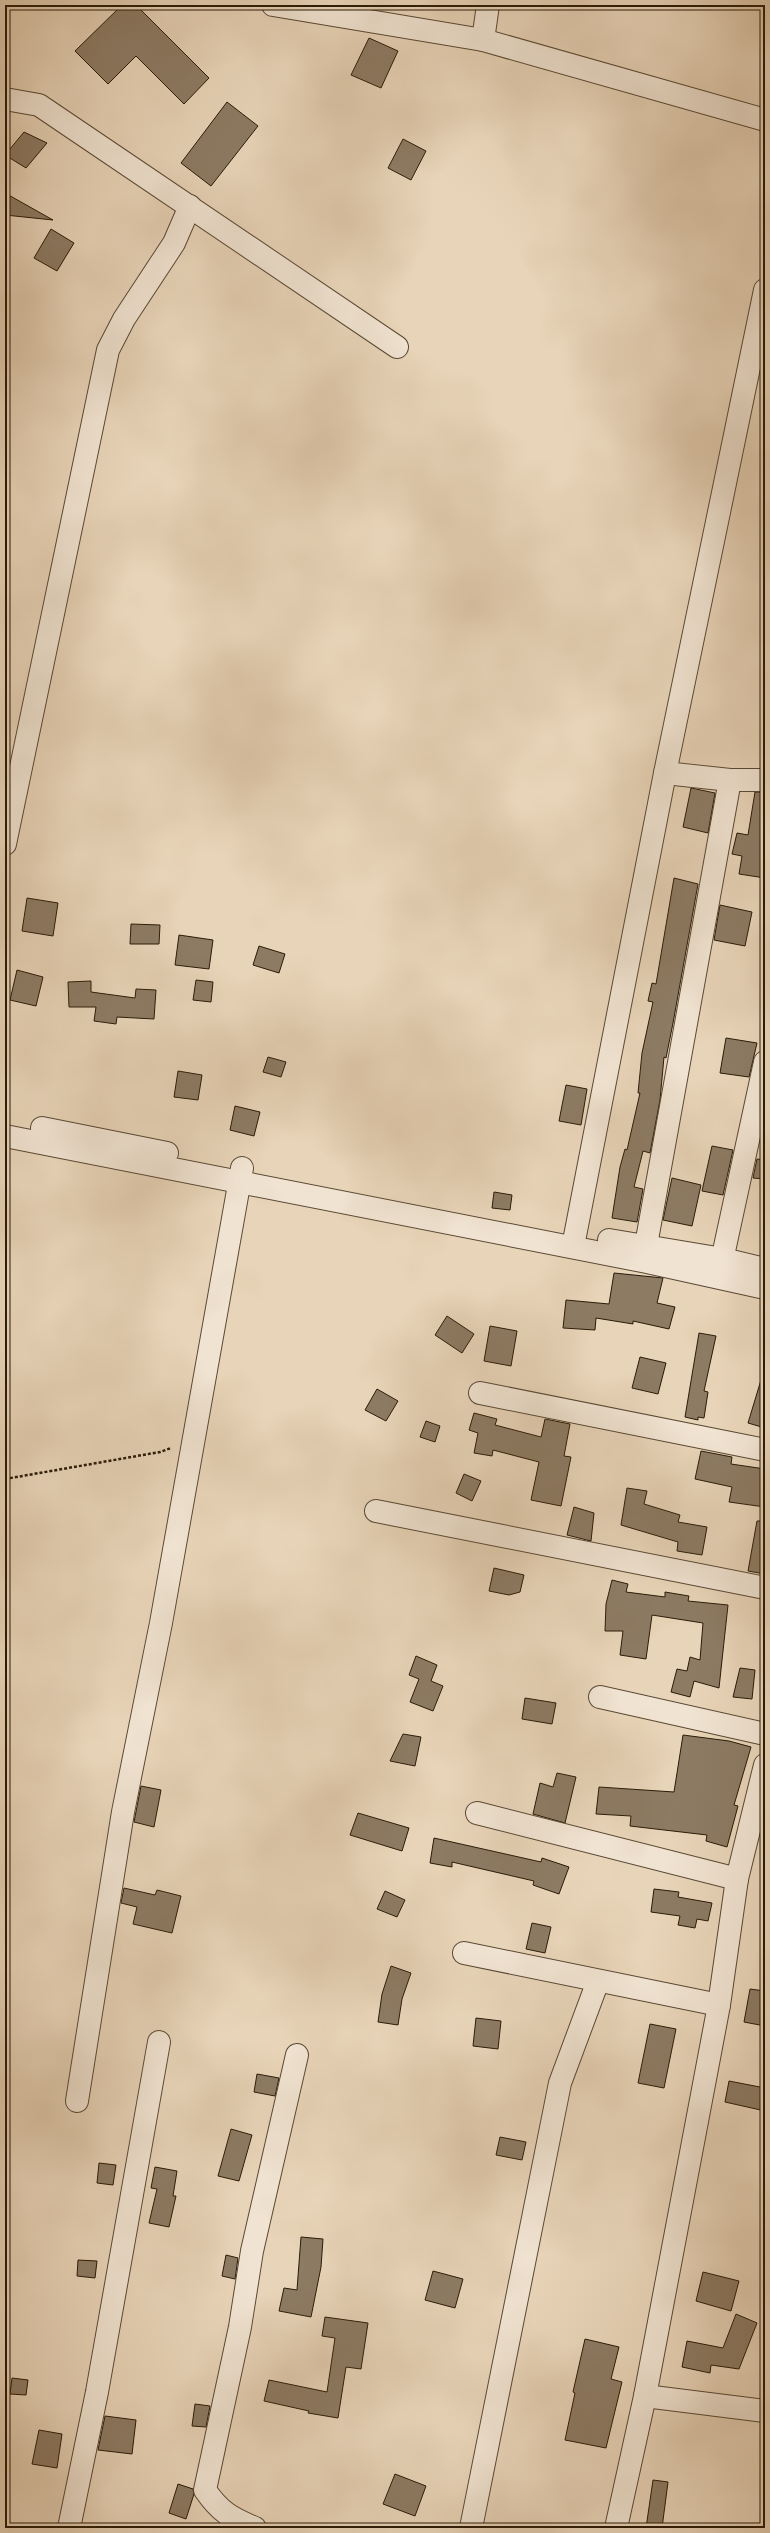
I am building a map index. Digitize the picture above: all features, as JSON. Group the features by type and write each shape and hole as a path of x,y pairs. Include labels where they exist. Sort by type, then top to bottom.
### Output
{"street":[{"path":"273,5 483,40 765,120"},
{"path":"483,40 488,5"},
{"path":"5,99 39,105 397,347"},
{"path":"5,844 108,350 124,319 174,243 190,206"},
{"path":"575,1236 665,773 765,290"},
{"path":"665,773 730,780 765,780"},
{"path":"646,1245 730,780"},
{"path":"721,1269 765,1062"},
{"path":"5,1121 240,1176 647,1262 721,1269 765,1269"},
{"path":"5,1136 240,1176 575,1236 646,1245 721,1269 765,1288"},
{"path":"77,2101 123,1812 161,1624 197,1428 240,1176"},
{"path":"480,1393 765,1450"},
{"path":"376,1511 765,1588"},
{"path":"600,1697 765,1734"},
{"path":"616,2528 645,2396 719,2005 736,1879 765,1765"},
{"path":"477,1813 736,1879"},
{"path":"464,1953 719,2005"},
{"path":"471,2528 560,2083 598,1981"},
{"path":"69,2528 98,2392 159,2042"},
{"path":"255,2528 234,2519 217,2508 204,2490 240,2327 252,2251 297,2055"},
{"path":"645,2396 765,2411"}],"path":[{"path":"5,1478 160,1452 180,1444 197,1428"}],"building":[{"path":"122,5 136,5 209,78 184,104 136,56 108,84 75,51"},
{"path":"369,38 398,51 381,88 351,75"},
{"path":"227,102 258,126 211,186 181,163"},
{"path":"24,132 47,143 26,168 5,155"},
{"path":"403,139 426,151 411,180 388,168"},
{"path":"5,193 53,220 5,215"},
{"path":"51,229 74,243 57,271 34,258"},
{"path":"691,788 715,793 708,833 683,827"},
{"path":"755,792 765,792 765,878 739,874 742,856 732,854 737,833 748,835"},
{"path":"674,878 698,884 673,1023 666,1058 664,1057 660,1100 650,1153 643,1151 634,1187 643,1189 637,1222 612,1218 620,1167 625,1149 627,1150 640,1093 638,1093 642,1053 653,1002 648,1001 652,983 656,984"},
{"path":"27,898 58,903 53,936 22,931"},
{"path":"720,905 752,912 745,946 714,940"},
{"path":"131,924 160,925 159,944 130,944"},
{"path":"179,935 213,940 209,969 175,965"},
{"path":"259,946 285,954 279,973 253,965"},
{"path":"17,970 43,977 36,1006 10,1000"},
{"path":"196,980 213,982 211,1002 193,1000"},
{"path":"91,981 91,992 135,998 136,989 156,990 154,1019 117,1017 116,1024 94,1021 96,1007 69,1007 68,982"},
{"path":"726,1038 757,1043 749,1077 720,1073"},
{"path":"268,1057 286,1062 281,1077 263,1072"},
{"path":"178,1071 202,1075 198,1100 174,1097"},
{"path":"566,1085 587,1089 581,1125 559,1121"},
{"path":"235,1106 260,1112 254,1136 230,1130"},
{"path":"712,1146 733,1150 723,1195 702,1191"},
{"path":"757,1159 765,1160 765,1179 753,1178"},
{"path":"672,1178 701,1185 692,1226 663,1220"},
{"path":"494,1192 512,1195 510,1210 492,1208"},
{"path":"614,1273 663,1278 657,1303 675,1307 669,1329 633,1321 633,1324 596,1318 595,1330 563,1328 566,1300 609,1304"},
{"path":"447,1316 474,1334 462,1353 435,1335"},
{"path":"490,1326 517,1331 511,1366 484,1361"},
{"path":"699,1333 716,1336 704,1391 708,1392 704,1418 698,1417 698,1420 685,1417"},
{"path":"640,1357 666,1363 658,1394 632,1388"},
{"path":"761,1380 765,1381 765,1428 748,1423"},
{"path":"377,1389 398,1401 386,1421 365,1410"},
{"path":"474,1413 497,1419 495,1425 541,1437 545,1419 570,1424 564,1456 571,1457 561,1506 531,1500 539,1462 493,1450 492,1456 474,1453 478,1433 469,1430"},
{"path":"426,1421 440,1426 435,1442 420,1437"},
{"path":"701,1451 732,1457 731,1464 765,1469 765,1507 729,1502 732,1487 695,1479"},
{"path":"464,1474 481,1481 472,1501 456,1493"},
{"path":"627,1488 647,1491 644,1504 680,1515 678,1522 707,1527 702,1555 677,1551 678,1542 621,1525"},
{"path":"574,1507 594,1513 591,1541 567,1535"},
{"path":"757,1521 765,1521 765,1574 748,1571"},
{"path":"494,1568 524,1575 520,1592 509,1595 489,1591"},
{"path":"612,1580 628,1584 626,1592 665,1597 665,1592 689,1596 688,1601 728,1605 719,1688 694,1681 690,1697 671,1692 677,1669 687,1671 690,1657 700,1660 703,1623 652,1615 646,1659 620,1655 623,1631 605,1631 606,1604"},
{"path":"416,1656 437,1665 431,1681 443,1686 433,1711 410,1702 419,1679 409,1675"},
{"path":"740,1668 755,1670 752,1699 733,1697"},
{"path":"525,1698 556,1703 552,1724 522,1719"},
{"path":"403,1734 421,1737 415,1766 390,1761"},
{"path":"683,1735 729,1741 751,1747 734,1805 738,1806 727,1847 706,1841 707,1835 630,1826 631,1816 596,1814 599,1787 674,1792"},
{"path":"557,1773 576,1777 565,1823 533,1814 540,1783 553,1787"},
{"path":"141,1786 161,1790 154,1827 134,1822"},
{"path":"358,1813 409,1828 402,1851 350,1835"},
{"path":"434,1838 541,1862 542,1858 569,1867 559,1894 533,1885 534,1881 452,1862 452,1867 430,1863"},
{"path":"124,1888 155,1895 157,1890 181,1896 172,1933 133,1924 137,1907 121,1903"},
{"path":"654,1889 679,1892 678,1897 712,1903 708,1921 697,1919 695,1928 678,1925 680,1916 651,1912"},
{"path":"385,1891 405,1900 397,1917 377,1909"},
{"path":"532,1923 551,1927 545,1953 526,1949"},
{"path":"391,1966 411,1973 402,1999 398,2025 378,2022 382,1994"},
{"path":"750,1989 765,1991 765,2026 744,2022"},
{"path":"476,2018 501,2021 498,2049 473,2046"},
{"path":"650,2024 676,2029 664,2088 638,2083"},
{"path":"257,2074 279,2078 275,2096 254,2092"},
{"path":"729,2081 765,2088 765,2111 725,2102"},
{"path":"231,2129 252,2135 239,2181 218,2176"},
{"path":"500,2137 526,2142 522,2160 496,2155"},
{"path":"99,2163 116,2165 113,2185 97,2183"},
{"path":"155,2167 177,2171 173,2196 176,2196 169,2227 149,2223 157,2189 151,2188"},
{"path":"301,2237 323,2239 321,2267 311,2317 279,2311 284,2288 297,2290"},
{"path":"226,2255 238,2258 235,2279 222,2276"},
{"path":"78,2260 97,2261 95,2278 77,2276"},
{"path":"433,2271 463,2279 455,2308 425,2300"},
{"path":"703,2272 739,2281 731,2311 696,2301"},
{"path":"736,2314 757,2323 739,2369 711,2365 710,2373 682,2367 687,2341 723,2348"},
{"path":"325,2317 368,2323 361,2369 346,2367 338,2418 308,2413 309,2411 264,2401 269,2380 327,2392 335,2338 322,2336"},
{"path":"585,2339 619,2347 611,2379 622,2382 606,2448 565,2440 575,2393 573,2392"},
{"path":"12,2378 28,2380 26,2395 10,2394"},
{"path":"195,2404 210,2406 206,2427 192,2426"},
{"path":"105,2416 136,2420 132,2454 98,2450"},
{"path":"39,2430 62,2434 57,2468 32,2464"},
{"path":"395,2474 426,2486 415,2516 383,2504"},
{"path":"653,2480 668,2482 662,2528 646,2528"},
{"path":"178,2484 193,2489 194,2494 186,2519 169,2513"}]}
